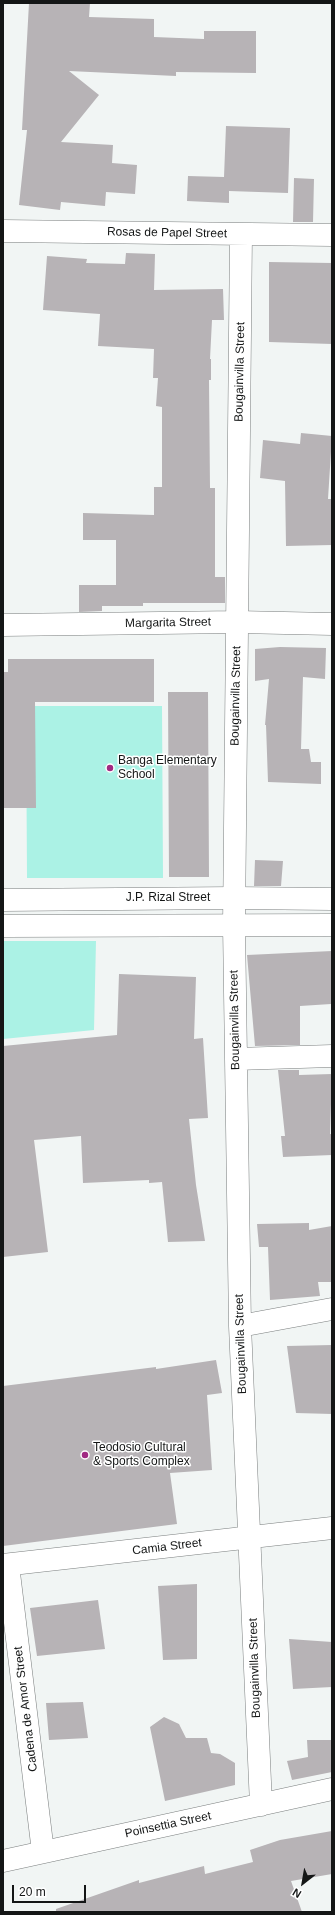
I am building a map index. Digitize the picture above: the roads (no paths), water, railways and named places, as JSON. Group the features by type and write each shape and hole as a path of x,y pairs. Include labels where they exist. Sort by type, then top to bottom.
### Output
{"street":[{"name":"Rosas de Papel Street","path":"3,231 332,235"},
{"name":"Bougainvilla Street","path":"241,234 234,925 240,1326 261,1805"},
{"name":"Margarita Street","path":"3,625 237,622 332,624"},
{"name":"J.P. Rizal Street","path":"3,900 234,898 332,899"},
{"path":"3,926 332,925"},
{"path":"236,1059 332,1056"},
{"path":"240,1326 332,1309"},
{"name":"Camia Street","path":"6,1565 332,1528"},
{"name":"Cadena de Amor Street","path":"6,1565 43,1852"},
{"name":"Poinsettia Street","path":"3,1861 332,1789"}],"place":[{"name":"Banga Elementary School","path":"110,768"},
{"name":"Teodosio Cultural & Sports Complex","path":"85,1455"}]}
